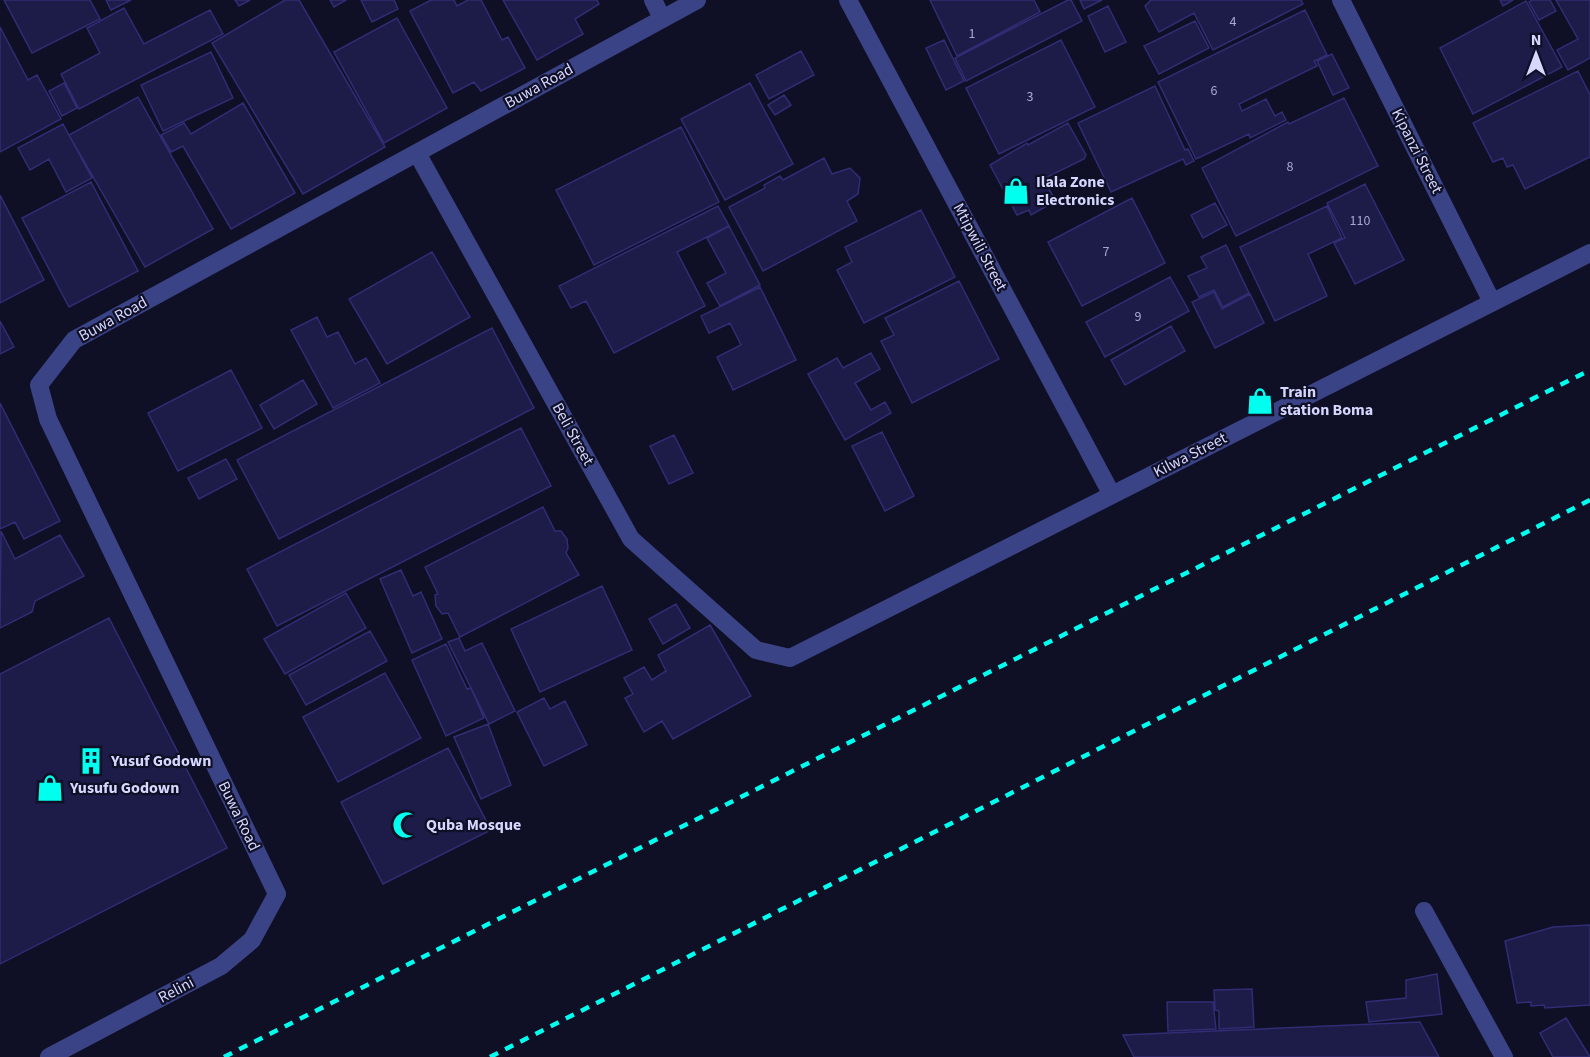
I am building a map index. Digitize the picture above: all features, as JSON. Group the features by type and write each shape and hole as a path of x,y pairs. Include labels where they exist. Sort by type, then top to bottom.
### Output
{"street":[{"path":"652,0 662,18"},
{"name":"Buwa Road","path":"277,894 48,419 39,385 74,340 697,0"},
{"name":"Mtipwili Street","path":"848,0 1112,495"},
{"name":"Kipanzi Street","path":"1341,0 1492,302"},
{"name":"Beli Street","path":"417,153 631,538 756,650 790,657"},
{"name":"Kilwa Street","path":"790,657 1590,253"},
{"name":"Relini","path":"49,1057 221,966 252,940 277,894"},
{"path":"1424,911 1504,1057"}],"building":[{"path":"4,0 90,0 100,19 32,53"},
{"path":"106,0 131,0 111,10"},
{"path":"235,0 250,0 239,6"},
{"path":"285,0 299,0 385,147 303,194 212,43"},
{"path":"330,0 346,0 334,7"},
{"path":"361,0 394,0 398,9 372,22"},
{"path":"431,0 454,0 457,6 468,0 481,0 502,40 508,37 525,68 481,91 474,82 453,93 410,11"},
{"path":"503,0 597,0 599,4 575,19 583,34 537,60"},
{"path":"930,0 1034,0 1040,12 957,56"},
{"path":"1071,0 1082,21 966,81 955,58"},
{"path":"1080,0 1102,0 1084,9"},
{"path":"1151,0 1301,0 1303,4 1213,50 1194,13 1159,32 1145,6"},
{"path":"1500,0 1513,0 1503,6"},
{"path":"1550,0 1556,11 1539,20 1529,2"},
{"path":"1556,0 1590,0 1590,58 1568,70 1557,50 1578,39"},
{"path":"1526,1 1562,67 1473,114 1440,48"},
{"path":"1108,6 1126,42 1105,52 1088,16"},
{"path":"124,8 144,44 210,10 223,34 79,109 61,74 100,53 87,28"},
{"path":"1305,10 1327,55 1314,61 1317,66 1239,104 1242,111 1266,99 1275,116 1282,112 1286,120 1250,138 1249,134 1196,159 1158,82"},
{"path":"397,18 447,108 384,143 334,52"},
{"path":"1195,21 1209,48 1159,74 1144,46"},
{"path":"0,27 28,80 37,75 61,119 0,152"},
{"path":"944,40 964,81 946,90 926,48"},
{"path":"1061,40 1095,107 999,154 966,88"},
{"path":"801,51 814,75 769,99 756,75"},
{"path":"211,52 233,98 163,131 141,85"},
{"path":"1332,54 1349,88 1333,95 1317,61"},
{"path":"1578,71 1590,95 1590,157 1525,189 1513,165 1507,167 1503,158 1493,162 1473,123"},
{"path":"64,83 77,108 62,116 49,91"},
{"path":"750,83 793,164 725,200 681,119"},
{"path":"1155,86 1185,150 1188,149 1194,161 1186,165 1183,159 1111,192 1078,123"},
{"path":"784,95 791,105 775,115 768,105"},
{"path":"138,97 213,229 145,267 69,135"},
{"path":"1344,98 1378,166 1236,236 1202,168 1288,122 1289,124"},
{"path":"243,103 295,193 231,229 183,146 171,152 161,135 184,123 191,134"},
{"path":"1068,123 1086,155 1084,159 1043,179 1056,201 1031,215 1029,210 1017,215 990,165 1027,143 1028,145"},
{"path":"63,124 92,178 66,192 49,159 30,170 18,148"},
{"path":"681,127 719,202 594,265 556,190"},
{"path":"824,158 832,174 850,168 860,178 858,194 847,201 857,221 763,271 729,207 765,188 764,185 780,176 783,180"},
{"path":"91,182 138,271 69,307 22,218"},
{"path":"1365,184 1404,260 1355,284 1334,243 1345,238 1327,203"},
{"path":"0,195 44,280 0,303"},
{"path":"1132,198 1165,263 1082,306 1048,242"},
{"path":"1215,203 1227,225 1203,238 1191,215"},
{"path":"718,206 729,226 677,252 705,306 614,353 586,301 571,308 559,286"},
{"path":"1327,206 1342,238 1308,254 1327,296 1275,321 1240,247"},
{"path":"921,210 955,277 864,323 837,270 852,262 845,247"},
{"path":"729,226 760,285 720,306 707,283 726,273 707,238"},
{"path":"1226,245 1249,293 1223,307 1214,290 1199,297 1188,276 1207,268 1201,257"},
{"path":"432,252 470,317 387,364 349,299"},
{"path":"1170,277 1189,311 1105,357 1086,322"},
{"path":"959,281 999,359 912,403 881,341 894,335 885,318"},
{"path":"760,287 796,360 733,390 717,357 741,345 730,323 709,333 701,316"},
{"path":"1214,292 1222,309 1250,294 1264,323 1215,348 1192,302"},
{"path":"317,317 327,337 338,332 355,364 366,358 380,383 333,408 291,330"},
{"path":"0,321 14,347 0,354"},
{"path":"1171,326 1185,351 1125,385 1111,360"},
{"path":"492,328 534,408 279,539 237,460"},
{"path":"871,353 880,369 855,383 871,410 885,402 891,413 845,440 808,374 837,358 843,368"},
{"path":"231,370 262,428 178,471 148,413"},
{"path":"303,380 317,404 274,429 260,405"},
{"path":"0,403 60,521 24,539 15,522 0,529"},
{"path":"521,428 551,486 277,626 247,569"},
{"path":"882,432 914,496 885,511 852,446"},
{"path":"674,435 693,473 669,484 650,446"},
{"path":"226,459 237,479 199,499 188,478"},
{"path":"543,507 555,531 561,531 567,539 566,553 579,575 460,637 448,613 442,614 436,606 435,595 438,594 425,567"},
{"path":"1,531 15,559 60,535 84,576 35,601 32,612 0,628"},
{"path":"401,570 413,596 421,592 442,639 412,653 380,579"},
{"path":"602,586 632,650 540,692 511,629"},
{"path":"346,593 366,628 285,674 264,639"},
{"path":"676,604 690,628 663,644 649,619"},
{"name":"Yusuf Godown","path":"109,618 227,848 0,964 0,674"},
{"path":"710,625 751,696 673,739 662,721 644,732 625,698 633,694 624,678 644,667 652,680 666,671 658,655"},
{"path":"370,631 387,661 306,705 289,675"},
{"path":"459,638 465,651 482,643 515,711 489,724 448,642"},
{"path":"446,644 467,689 471,688 484,718 446,736 412,660"},
{"path":"385,673 421,738 338,782 303,717"},
{"path":"544,698 550,709 565,701 587,745 544,766 517,712"},
{"path":"488,724 511,785 481,799 454,737"},
{"path":"448,748 491,830 383,884 341,802"},
{"path":"1590,925 1590,1005 1545,1008 1544,1005 1531,1006 1531,1002 1517,1003 1505,941 1553,927"},
{"path":"1437,974 1442,1014 1369,1022 1366,1002 1406,998 1406,980"},
{"path":"1252,989 1254,1027 1219,1029 1219,1011 1215,1010 1214,990"},
{"path":"1167,1002 1213,1002 1216,1029 1168,1031"},
{"path":"1566,1018 1590,1057 1553,1057 1540,1033"},
{"path":"1420,1022 1439,1057 1134,1057 1123,1035"}],"railway":[{"path":"224,1057 1590,370"},
{"path":"490,1057 1590,500"}],"place":[{"name":"Ilala Zone Electronics","path":"1016,191"},
{"name":"Train station Boma","path":"1260,401"},
{"name":"Yusuf Godown","path":"91,761"},
{"name":"Yusufu Godown","path":"50,788"},
{"name":"Quba Mosque","path":"406,825"}]}
